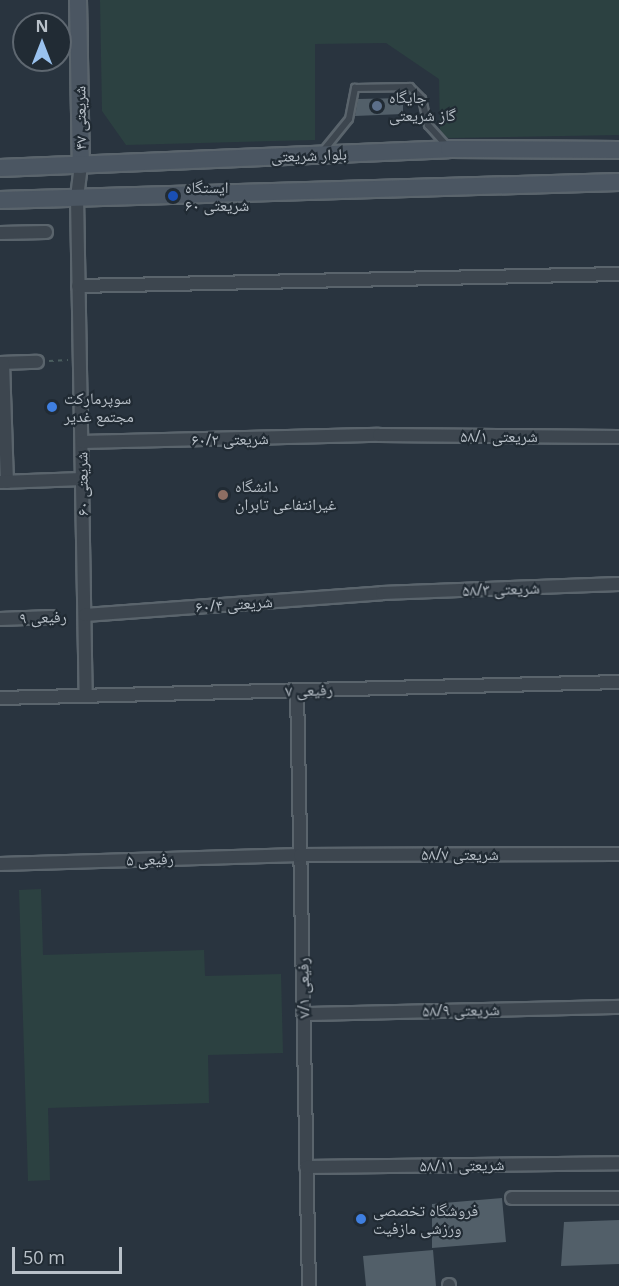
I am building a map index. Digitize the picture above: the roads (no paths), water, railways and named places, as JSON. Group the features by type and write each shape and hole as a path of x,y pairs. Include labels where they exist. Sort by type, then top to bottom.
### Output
{"main road":[{"name":"شریعتی ۴۷","path":"78,0 81,165"},
{"name":"بلوار شریعتی","path":"0,168 449,149 619,150"},
{"path":"0,200 619,182"}],"street":[{"name":"شریعتی ۶۰","path":"81,165 77,197 86,696"},
{"path":"0,233 46,232"},
{"path":"78,286 619,274"},
{"path":"37,362 2,363 3,482 82,479"},
{"name":"شریعتی ۶۰/۲","path":"82,442 379,435"},
{"name":"شریعتی ۵۸/۱","path":"379,435 619,436"},
{"name":"شریعتی ۵۸/۳","path":"382,593 619,584"},
{"name":"شریعتی ۶۰/۴","path":"86,615 382,593"},
{"name":"رفیعی ۹","path":"0,619 52,617"},
{"name":"رفیعی ۷","path":"0,698 619,682"},
{"name":"رفیعی ۷/۱","path":"297,690 309,1286"},
{"name":"شریعتی ۵۸/۷","path":"300,855 619,854"},
{"name":"رفیعی ۵","path":"0,864 300,855"},
{"name":"شریعتی ۵۸/۹","path":"304,1014 619,1007"},
{"name":"شریعتی ۵۸/۱۱","path":"306,1167 619,1163"},
{"path":"512,1198 619,1198"}],"lane":[{"path":"320,154 349,119 355,88 410,87 422,99 428,125 449,149"}],"place":[{"name":"جایگاه گاز شریعتی","path":"377,106"},
{"name":"ایستگاه شریعتی ۶۰","path":"173,196"},
{"name":"سوپرمارکت مجتمع غدیر","path":"52,407"},
{"name":"دانشگاه غیرانتفاعی تابران","path":"223,495"},
{"name":"فروشگاه تخصصی ورزشی مازفیت","path":"361,1219"}]}
